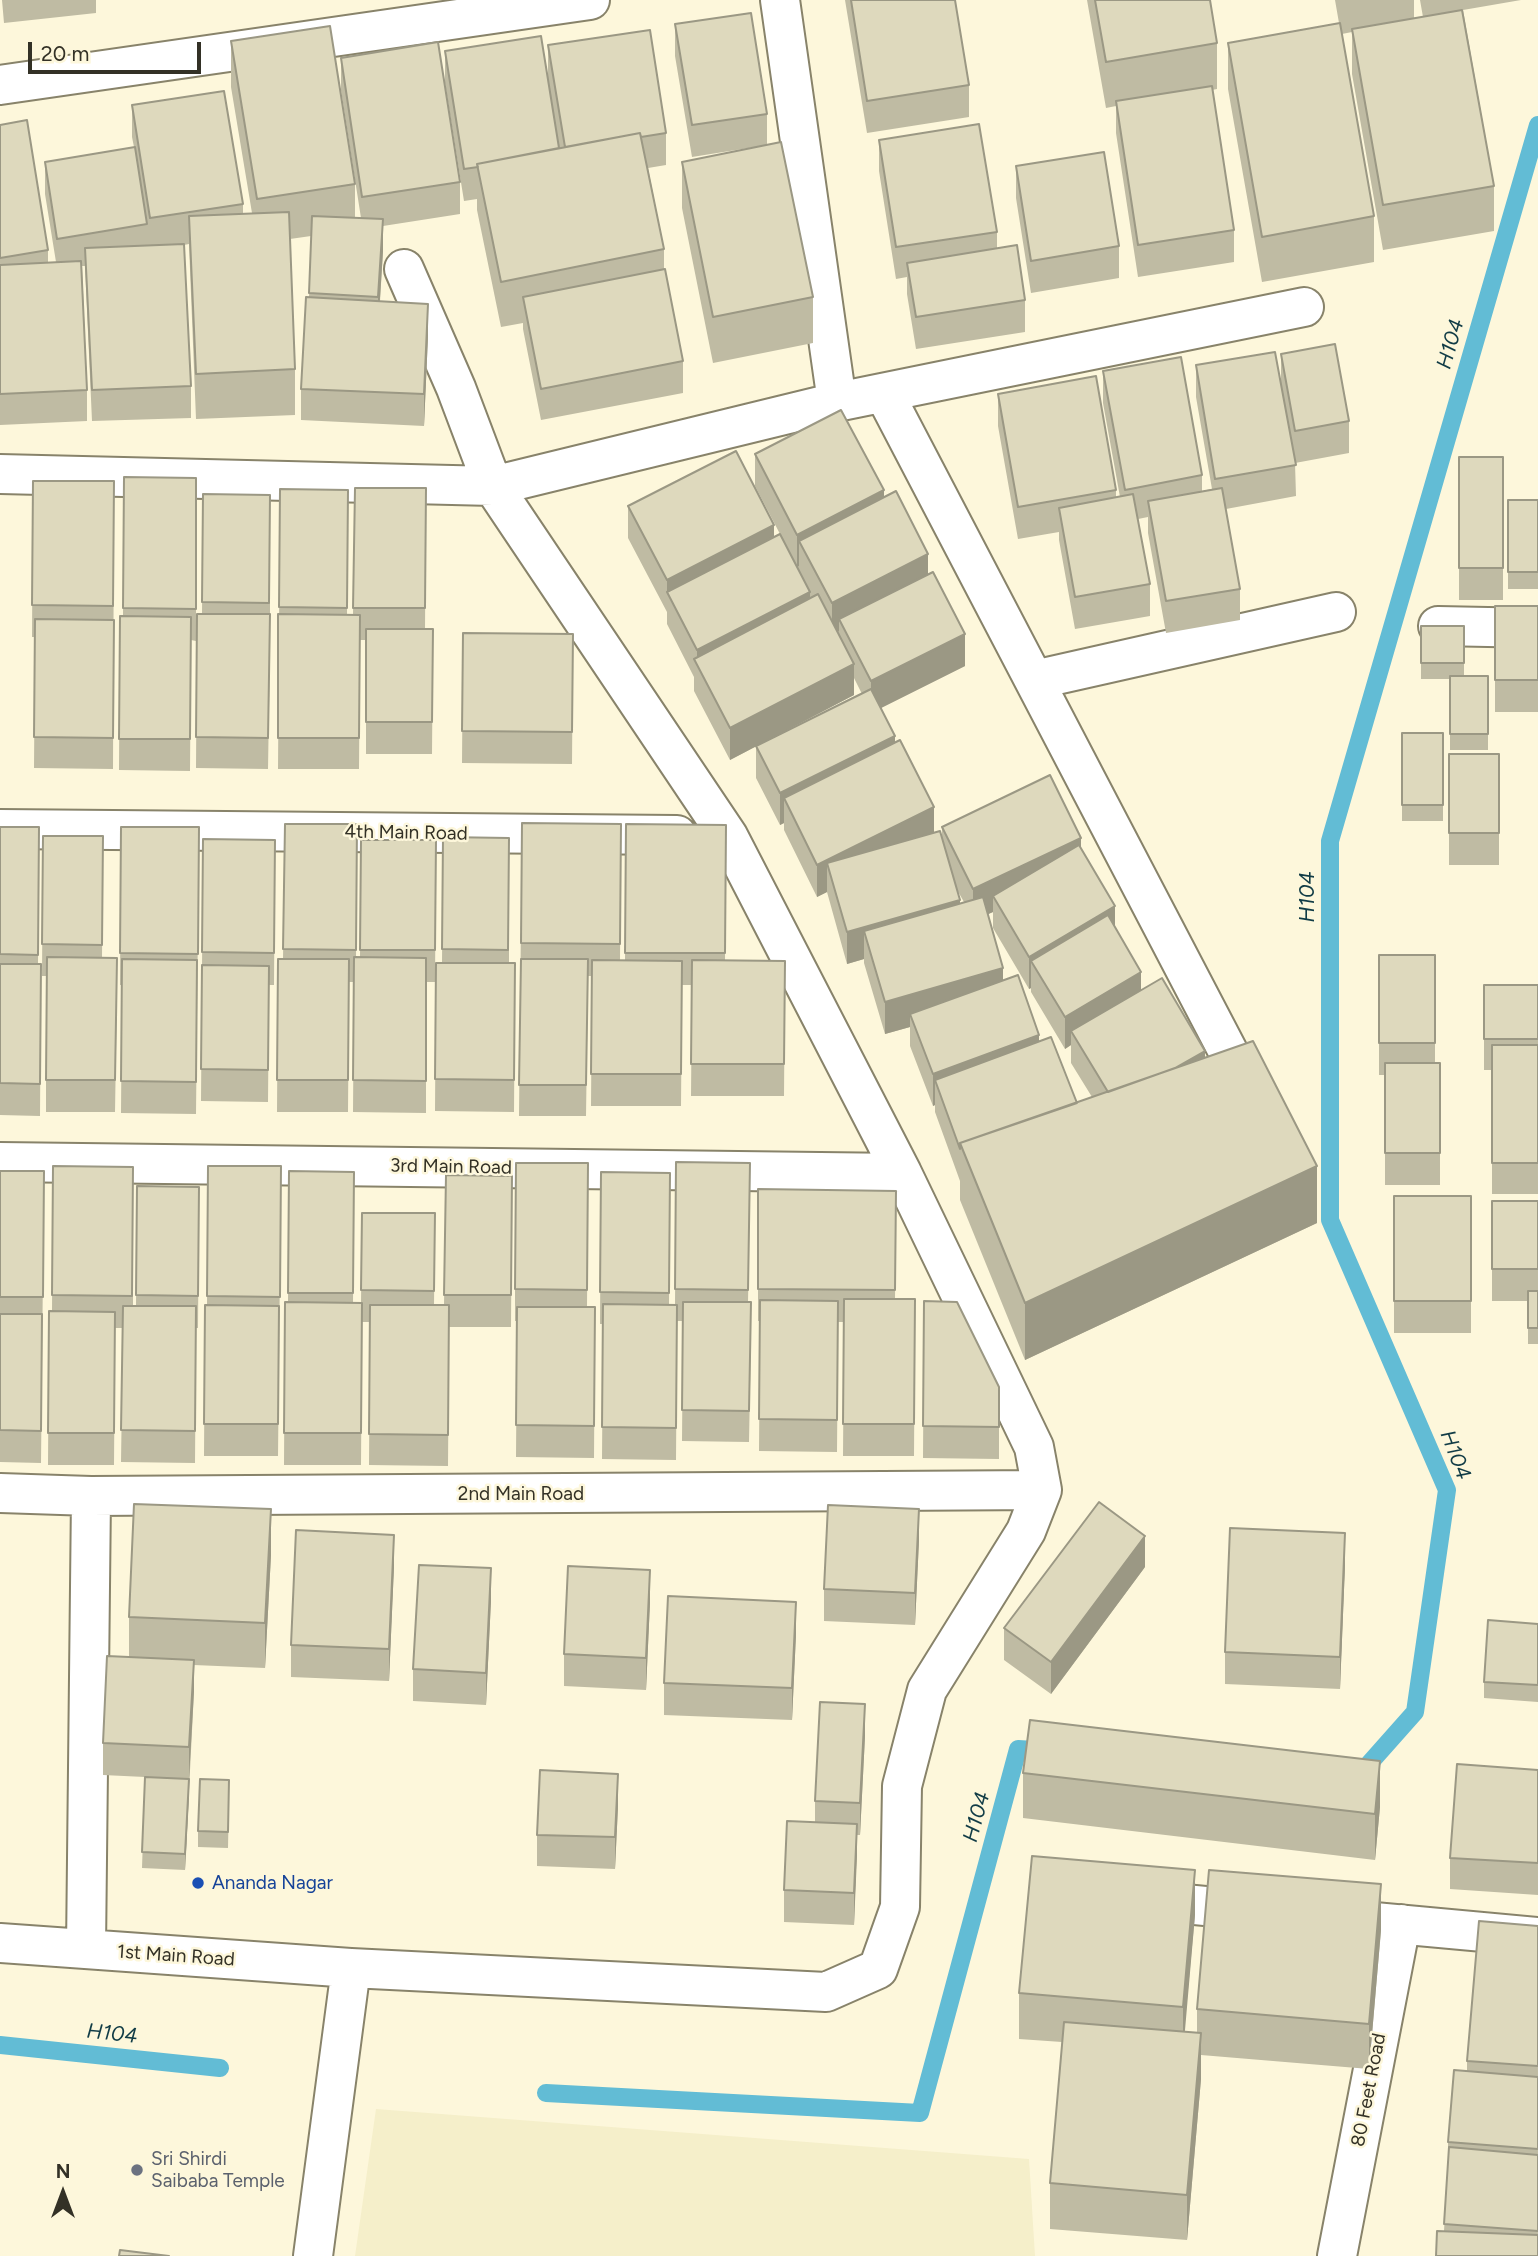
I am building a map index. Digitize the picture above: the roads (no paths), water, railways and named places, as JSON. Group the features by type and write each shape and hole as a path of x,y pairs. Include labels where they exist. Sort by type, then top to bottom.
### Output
{"street":[{"path":"0,85 590,0"},
{"path":"780,0 838,402"},
{"path":"404,268 456,388 493,486 728,836 902,1173 1034,1447 1042,1490"},
{"path":"0,474 493,486 838,402 1304,307"},
{"path":"884,393 1244,1082"},
{"path":"1034,680 1336,612"},
{"path":"1438,626 1538,628"},
{"name":"4th Main Road","path":"0,829 728,836"},
{"name":"3rd Main Road","path":"0,1162 902,1173"},
{"name":"2nd Main Road","path":"0,1493 91,1496 1042,1490"},
{"name":"1st Main Road","path":"0,1943 351,1968 826,1992 878,1969 900,1907 902,1786 927,1690 1026,1531 1042,1490"},
{"path":"86,1949 91,1496"},
{"path":"1105,1896 1538,1937"},
{"name":"80 Feet Road","path":"1338,2256 1401,1924"},
{"path":"313,2256 351,1968"}],"waterway":[{"name":"H104","path":"1354,1774 1360,1774 1415,1712 1447,1490 1330,1220 1330,841 1538,125"},
{"name":"H104","path":"546,2093 920,2113 1018,1749 1050,1751"},
{"name":"H104","path":"0,2045 220,2068"}],"place":[{"name":"Ananda Nagar","path":"198,1883"},
{"name":"Sri Shirdi Saibaba Temple","path":"137,2170"}]}
